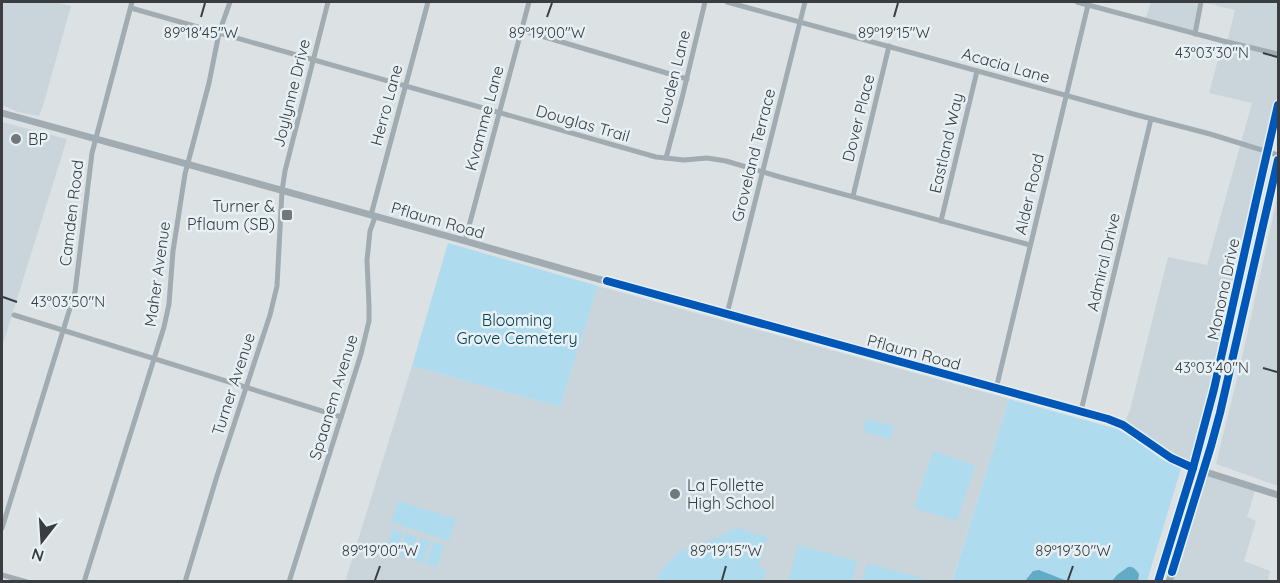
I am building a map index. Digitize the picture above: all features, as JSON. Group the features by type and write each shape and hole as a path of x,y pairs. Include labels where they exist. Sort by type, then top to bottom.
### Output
{"street":[{"name":"Maher Avenue","path":"84,582 164,327 169,304 173,251 182,189 209,83 219,33 230,2"},
{"name":"Joylynne Drive","path":"282,191 285,171 328,2"},
{"name":"Herro Lane","path":"373,216 428,2"},
{"name":"Kvamme Lane","path":"465,241 529,2"},
{"name":"Louden Lane","path":"666,158 705,2"},
{"name":"Acacia Lane","path":"727,2 1278,155"},
{"name":"Groveland Terrace","path":"727,314 806,2"},
{"path":"1077,2 1088,5 1096,4 1194,34 1278,54"},
{"path":"1194,34 1201,2"},
{"name":"Douglas Trail","path":"131,5 219,33 633,151 656,157 684,160 707,158 726,161 1030,245"},
{"name":"Camden Road","path":"2,528 77,284 95,140 131,5"},
{"name":"Alder Road","path":"996,389 1088,5"},
{"path":"522,30 687,79"},
{"name":"Dover Place","path":"853,196 890,46"},
{"name":"Eastland Way","path":"941,221 977,70"},
{"name":"Monona Drive","path":"1158,582 1218,377 1278,107"},
{"name":"Pflaum Road","path":"2,113 1081,411 1123,424 1171,458 1193,468 1278,495"},
{"name":"Admiral Drive","path":"1081,411 1151,118"},
{"name":"Monona Drive","path":"1169,582 1220,413 1278,160"},
{"name":"Turner Avenue","path":"185,582 270,315 277,286 282,191"},
{"name":"Spaanem Avenue","path":"289,582 361,354 369,321 367,260 373,216"},
{"path":"14,315 341,417"},
{"path":"2,575 27,582"}],"shaded area":[{"path":"2,2 55,2 71,6 39,116 18,112 2,105"},
{"path":"1151,2 1201,2 1195,34 1145,20"},
{"path":"1201,2 1278,2 1278,105 1193,468 1123,425 1130,410 1168,257 1207,265 1252,103 1209,93 1223,41 1227,42 1235,10"},
{"path":"2,122 67,139 2,347"},
{"path":"1278,194 1278,486 1216,464"},
{"name":"La Follette High School","path":"598,286 1009,399 952,581 345,582 412,366 560,407"},
{"path":"1204,471 1256,488 1247,517 1256,521 1244,561 1270,571 1268,581 1169,582"},
{"path":"1128,567 1133,568 1139,574 1138,581 1112,581 1117,575"},
{"path":"1039,570 1067,581 1025,581 1033,571"}],"green space":[{"name":"Blooming Grove Cemetery","path":"448,243 598,286 560,407 412,366"},
{"path":"1009,399 1117,429 1161,459 1181,469 1147,581 952,582"},
{"path":"866,419 894,426 891,439 863,432"},
{"path":"933,451 975,465 957,521 914,508"},
{"path":"398,501 456,519 449,541 391,522"},
{"path":"736,528 768,537 758,567 767,570 763,581 657,581 661,570 678,553"},
{"path":"393,529 403,532 396,554 386,551"},
{"path":"406,533 417,537 409,559 399,556"},
{"path":"420,538 430,541 423,563 413,560"},
{"path":"433,542 444,545 437,567 426,564"},
{"path":"798,545 857,561 852,581 788,581"},
{"path":"867,563 928,580 862,581"}],"cycle path":[{"path":"1158,582 1193,468 1214,389 1278,105"},
{"path":"1172,572 1220,413 1278,160"},
{"path":"607,281 1108,419 1123,425 1171,458 1193,468"}],"place":[{"name":"BP","path":"16,139"},
{"name":"Turner & Pflaum (SB)","path":"287,215"},
{"name":"La Follette High School","path":"675,494"}]}
